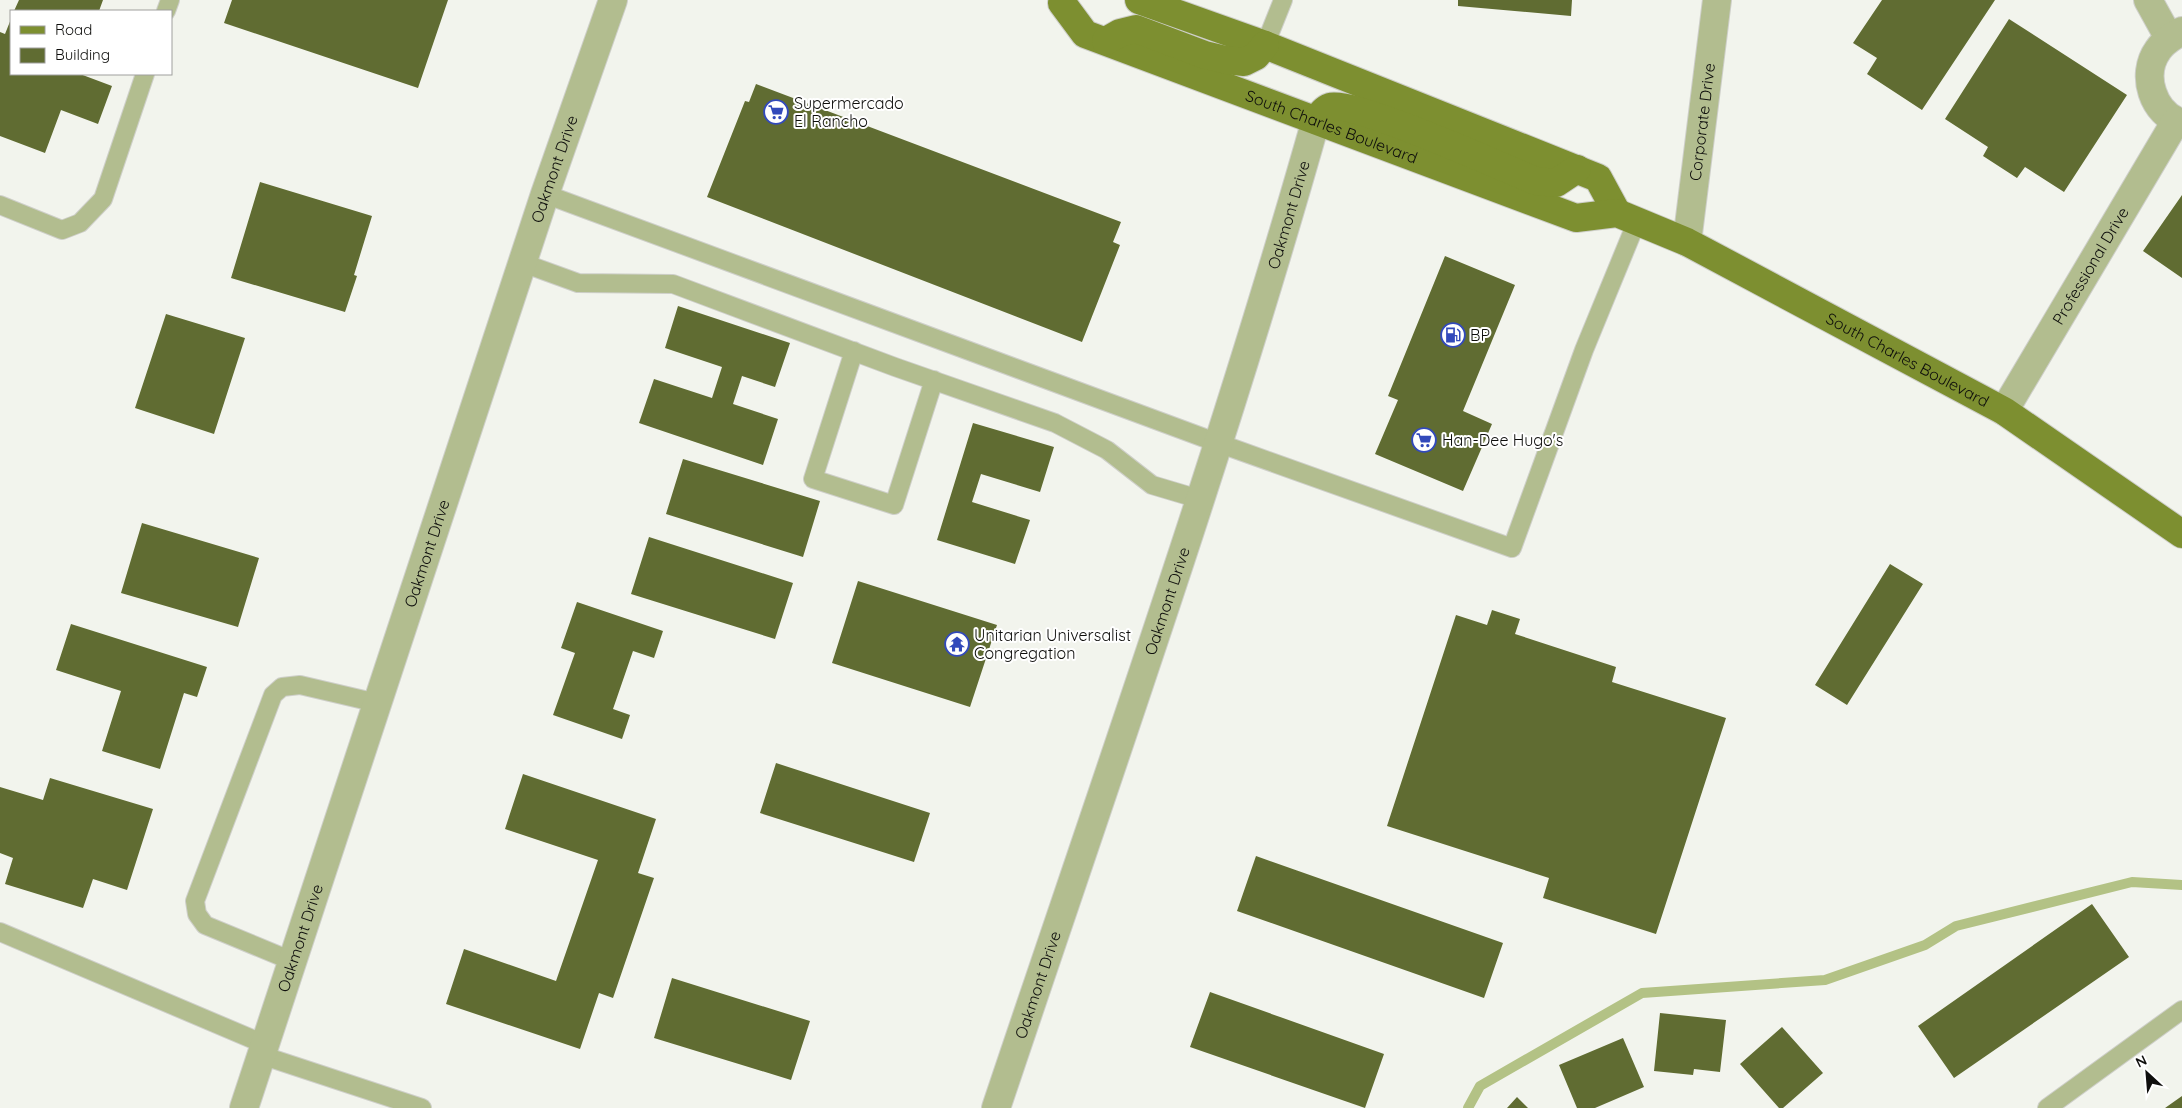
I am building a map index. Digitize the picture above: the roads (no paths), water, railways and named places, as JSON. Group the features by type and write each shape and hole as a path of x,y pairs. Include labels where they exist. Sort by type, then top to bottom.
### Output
{"main road":[{"path":"1139,0 1265,45 1598,178 1627,217"},
{"name":"South Charles Boulevard","path":"1064,1 1085,34 1576,218 1627,217 1687,242 2004,411 2182,534"},
{"path":"1106,41 1120,33 1136,29 1205,55 1244,62 1256,56 1265,45"},
{"path":"1316,120 1322,112 1331,107 1366,112 1536,180 1556,184 1577,169"}],"street":[{"name":"Oakmont Drive","path":"244,1108 545,194 613,0"},
{"name":"Corporate Drive","path":"1687,242 1717,0"},
{"path":"2148,0 2175,35 2157,50 2151,66 2149,82 2153,98 2163,112 2179,122"},
{"name":"Oakmont Drive","path":"996,1108 1218,443 1282,239 1316,120"},
{"name":"Professional Drive","path":"2004,411 2179,122"}],"lane":[{"path":"1265,45 1283,0"},
{"path":"0,205 62,230 80,223 103,199 145,75"},
{"path":"545,194 1218,443 1512,548 1584,350 1627,217"},
{"path":"523,263 578,283 672,284 1055,423 1107,450 1152,485 1199,499"},
{"path":"854,351 814,479 894,505 934,380"},
{"path":"292,961 204,925 197,914 195,901 273,695 282,687 300,685 377,703"},
{"path":"0,932 263,1049 422,1108"},
{"path":"2047,1108 2182,1010"}],"waterway":[{"path":"1468,1108 1480,1086 1642,993 1825,980 1925,945 1956,926 2132,882 2182,885"}],"place":[{"name":"Supermercado El Rancho","path":"776,112"},
{"name":"BP","path":"1453,335"},
{"name":"Han-Dee Hugo's","path":"1424,440"},
{"name":"Unitarian Universalist Congregation","path":"957,644"}]}
